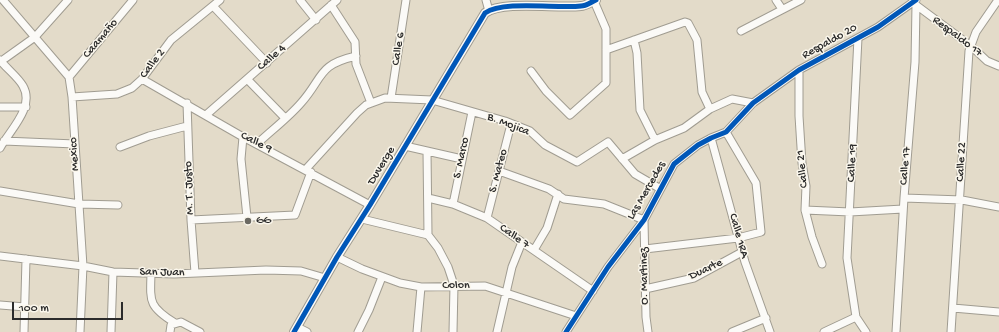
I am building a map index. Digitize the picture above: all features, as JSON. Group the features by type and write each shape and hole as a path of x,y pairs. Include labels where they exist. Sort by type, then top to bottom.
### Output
{"street":[{"path":"3,0 69,77"},
{"path":"0,148 26,107 27,95 23,86 0,62 35,37 68,0"},
{"name":"Caamaño","path":"69,77 133,0"},
{"name":"Calle 2","path":"72,97 117,94 132,88 142,79 171,40 220,0"},
{"path":"300,0 316,20"},
{"name":"Calle 4","path":"206,115 337,0"},
{"name":"Calle 6","path":"388,98 406,0"},
{"path":"486,0 489,11 525,3 583,6 595,0 606,29 606,83 570,115 546,91 531,71"},
{"path":"776,0 782,10"},
{"path":"741,31 801,0"},
{"name":"Calle 22","path":"952,332 971,46 976,32 998,0"},
{"name":"Respaldo 17","path":"915,2 971,46 987,61 999,66"},
{"name":"Respaldo 20","path":"753,103 799,70 878,28 915,2"},
{"name":"Calle 17","path":"896,332 903,209 915,62 915,2"},
{"path":"331,5 355,42 356,64 372,103"},
{"path":"213,6 267,63"},
{"name":"Duverge","path":"296,329 337,257 362,219 432,100 482,18 489,11"},
{"path":"606,50 685,22 688,23 697,40 702,92 710,109"},
{"name":"Calle 19","path":"856,317 853,288 847,258 858,38"},
{"path":"634,40 637,53 640,110 655,140"},
{"path":"258,143 311,91 322,71 339,60 356,56"},
{"name":"Calle 21","path":"799,70 799,116 802,163 806,186 805,210 812,237 822,264"},
{"name":"Mexico","path":"69,77 72,97 83,266 80,332"},
{"name":"Calle 9","path":"142,79 370,205"},
{"path":"248,79 285,118"},
{"path":"191,220 295,215 309,171 357,113 372,103 388,98"},
{"name":"B. Mojica","path":"388,98 432,100 511,124 530,131 544,145 577,162 608,142 622,159"},
{"path":"659,188 635,174 622,159 655,140 684,128 710,109 732,99 753,103"},
{"name":"M. T. Justo","path":"187,103 191,220 195,273"},
{"name":"Las Mercedes","path":"566,332 608,267 644,220 659,188 674,164 698,145 726,132 753,103"},
{"path":"0,107 26,107"},
{"name":"S. Marco","path":"452,204 472,112"},
{"name":"S. Mateo","path":"487,218 511,124"},
{"path":"120,148 150,136 188,126"},
{"path":"645,249 738,238 761,232 759,199 756,182 726,132"},
{"path":"243,136 241,159 247,217"},
{"name":"Calle 1RA","path":"711,138 742,252 770,332"},
{"path":"4,141 75,144"},
{"path":"405,146 462,160"},
{"path":"427,151 428,235 438,248 448,267 454,285 453,332"},
{"path":"499,171 549,189 564,199 604,204 644,220"},
{"path":"0,191 79,204 118,205"},
{"path":"534,250 547,228 558,194"},
{"name":"Calle 7","path":"428,198 452,204 487,218 593,291"},
{"path":"904,198 960,200 999,207"},
{"path":"805,210 850,212 903,209"},
{"path":"362,219 428,235"},
{"name":"O. Martinez","path":"644,220 645,289 648,332"},
{"path":"497,332 512,267 522,242"},
{"name":"Duarte","path":"645,289 694,278 742,252"},
{"name":"San Juan","path":"0,256 83,266 113,272 151,274 266,270 300,271 325,278"},
{"name":"Colon","path":"337,257 382,277 421,287 454,285 485,286 576,316"},
{"path":"24,332 26,259"},
{"path":"111,332 113,272"},
{"path":"151,274 150,297 154,308 172,327 181,322 200,332"},
{"path":"358,332 369,310 382,277"},
{"path":"417,332 421,287"},
{"path":"0,305 25,307"},
{"path":"953,308 999,312"},
{"path":"824,332 856,317 866,332"},
{"path":"732,332 766,318"},
{"path":"296,329 307,332"}],"cycle path":[{"path":"294,332 337,257 370,205 485,13 494,9 518,6 583,6 596,0"},
{"path":"566,332 608,267 644,220 674,164 698,145 726,132 753,103 799,70 878,27 916,0"}],"place":[{"name":"GG","path":"248,221"}]}
